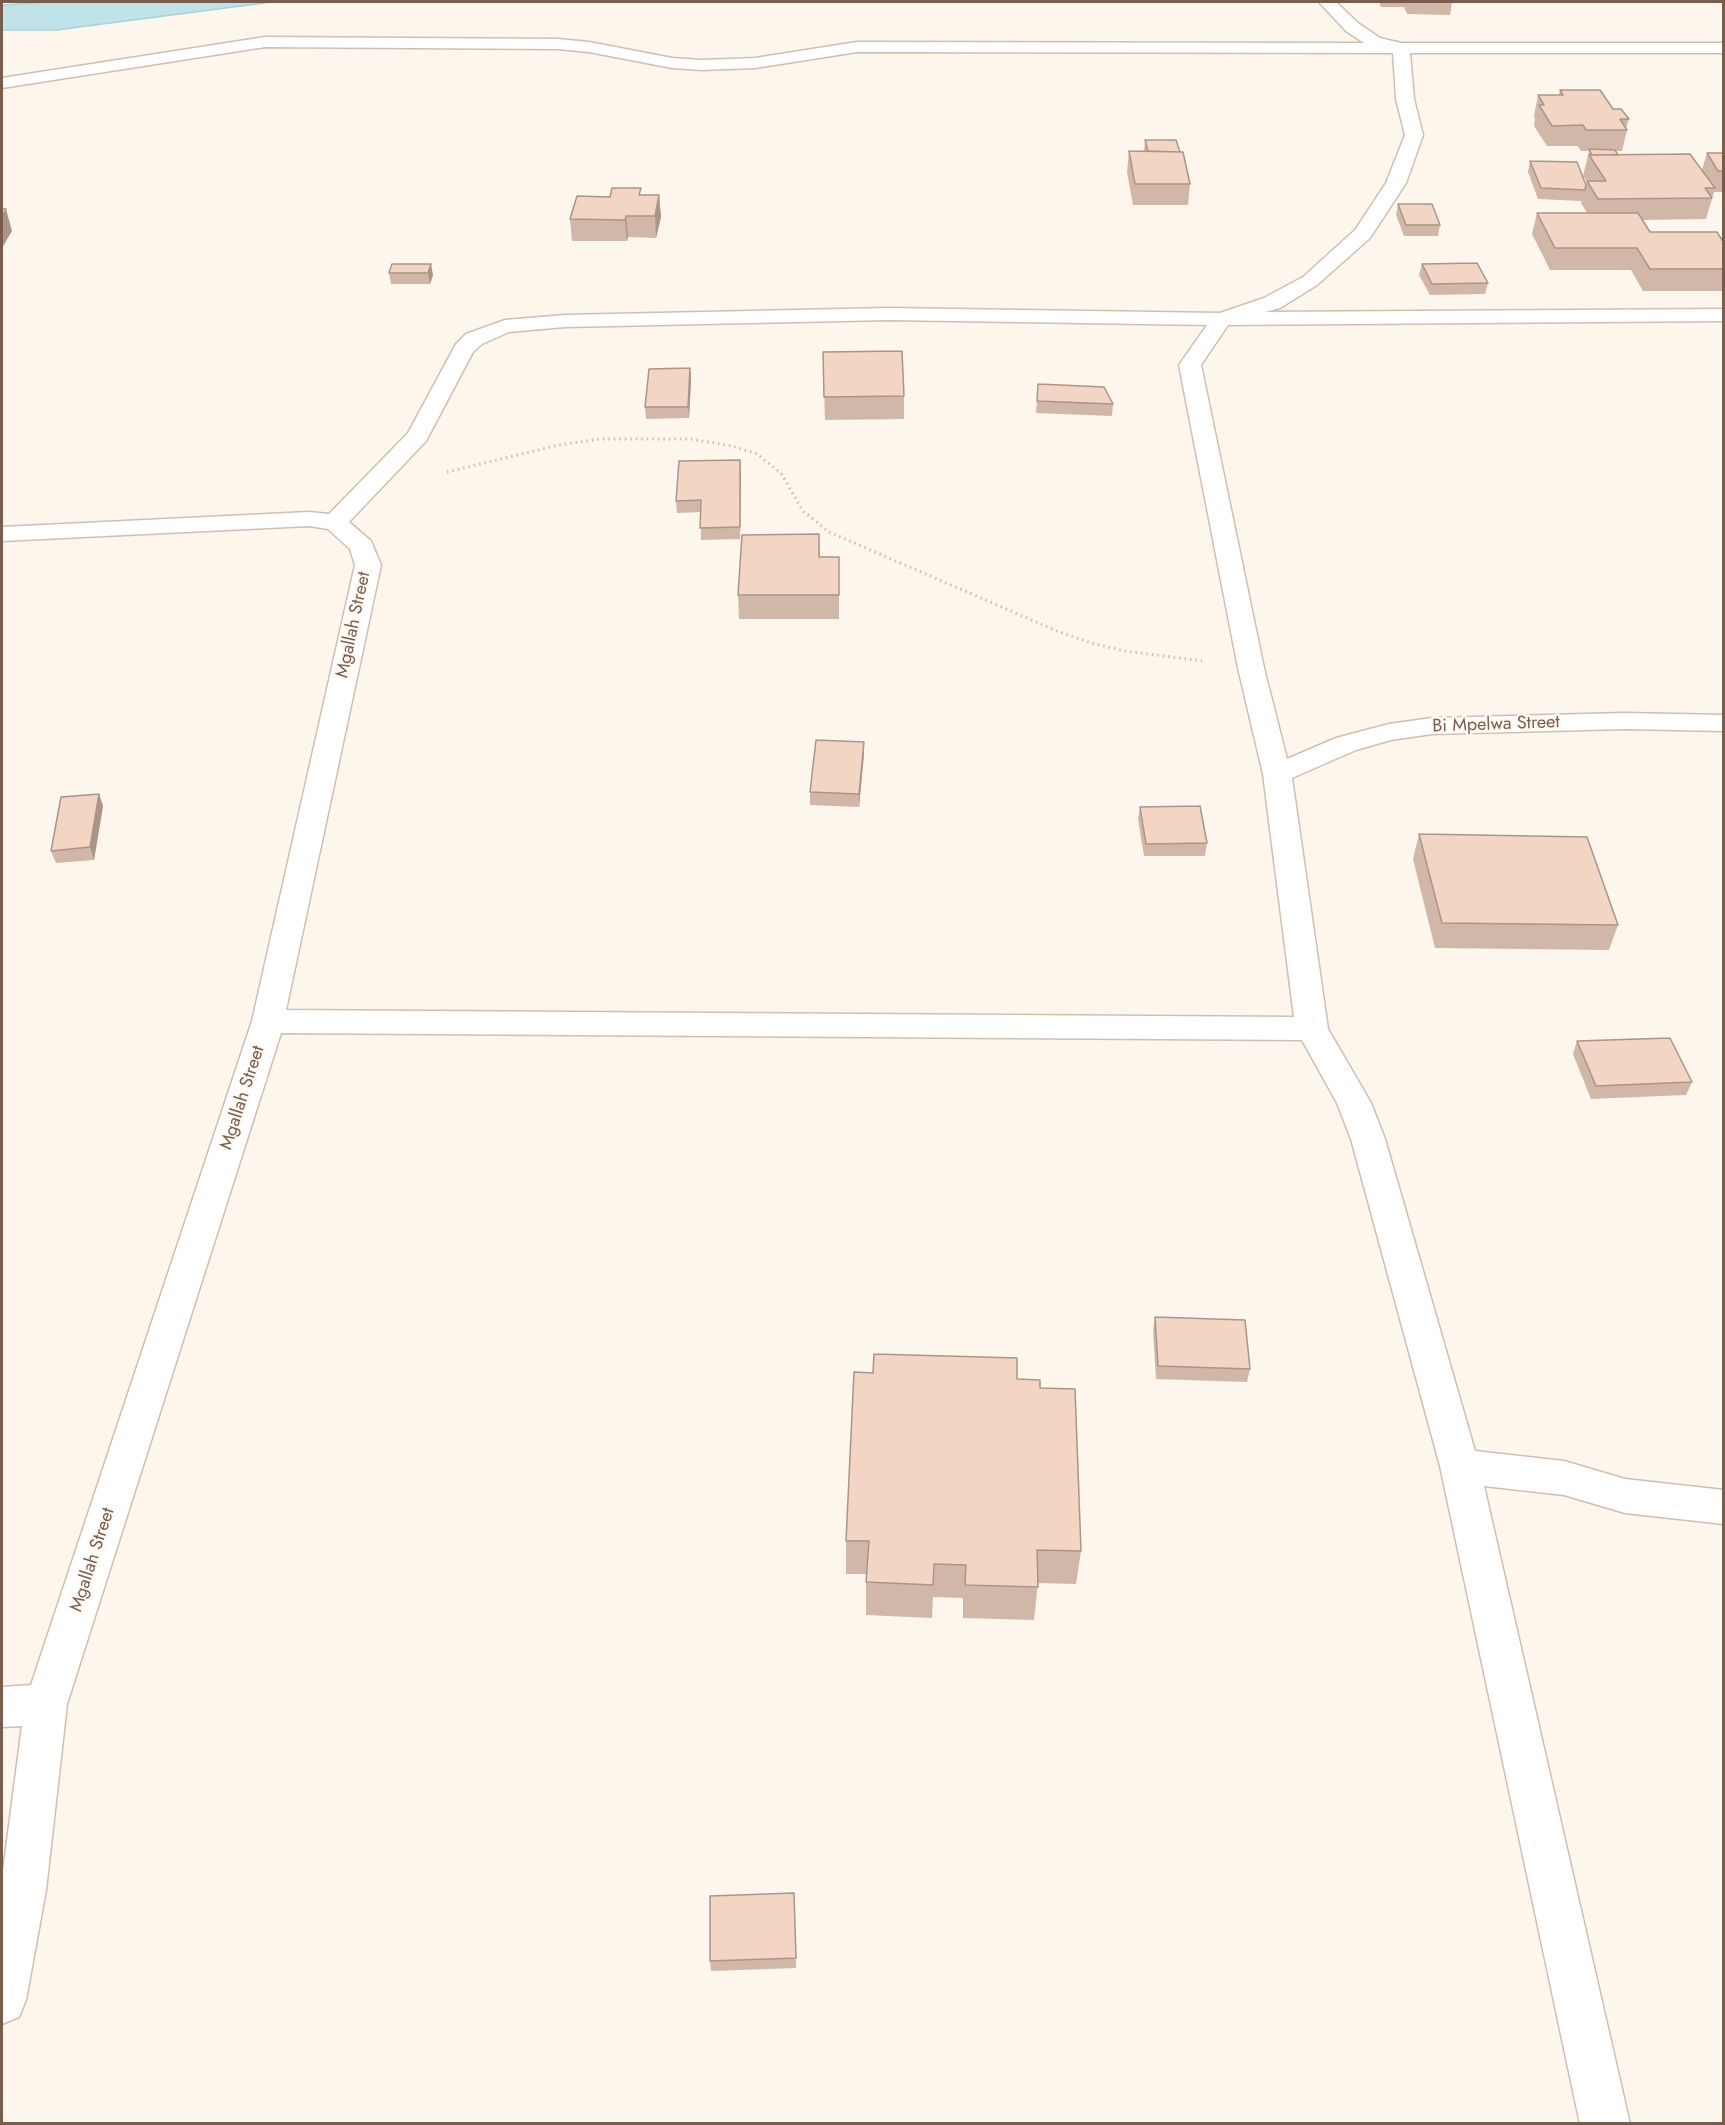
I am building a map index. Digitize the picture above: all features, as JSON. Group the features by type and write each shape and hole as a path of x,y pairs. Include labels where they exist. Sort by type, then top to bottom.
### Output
{"street":[{"path":"1327,2 1352,27 1374,42 1401,48"},
{"path":"2,83 266,42 558,44 589,47 672,63 702,65 755,63 857,47 1724,48"},
{"path":"1401,48 1405,99 1414,135 1396,183 1363,234 1310,281 1272,303 1222,319 1190,365 1251,668 1277,774 1312,1029 1354,1103 1368,1139 1460,1466 1605,2124"},
{"path":"2,534 281,519 335,522 418,436 464,350 474,339 505,326 565,321 889,314 1222,319 1724,315"},
{"name":"Mgallah Street","path":"2,2000 22,1890 46,1704 268,1021 368,566 362,546 335,522"},
{"name":"Bi Mpelwa Street","path":"1277,774 1346,744 1389,732 1432,726 1625,721 1724,723"},
{"path":"268,1021 1312,1029"},
{"path":"1460,1466 1564,1478 1625,1496 1724,1507"},
{"path":"2,1707 46,1704"}],"path":[{"path":"364,492 559,445 600,439 690,439 732,446 757,454 781,473 803,511 829,532 1057,631 1091,643 1125,651 1251,668"}],"water":[{"path":"49,2 272,2 56,30 2,30 2,5"}],"building":[{"path":"1560,90 1600,90 1613,109 1621,109 1629,119 1620,119 1627,130 1586,130 1583,125 1552,126 1539,105 1544,105 1538,95 1563,95"},
{"path":"1145,140 1176,140 1180,152 1148,151"},
{"path":"1589,149 1615,150 1618,155 1592,155"},
{"path":"1129,151 1183,152 1190,184 1135,184"},
{"path":"1707,153 1724,153 1724,171 1718,171"},
{"path":"1690,154 1715,188 1705,188 1712,198 1598,199 1587,181 1606,181 1589,155"},
{"path":"1530,161 1577,162 1586,185 1585,190 1541,188"},
{"path":"612,188 641,188 639,195 659,195 655,216 626,216 625,220 570,219 577,196 610,197"},
{"path":"1398,204 1432,204 1440,225 1406,225"},
{"path":"1537,213 1638,213 1650,232 1717,232 1724,243 1724,269 1650,269 1637,248 1555,248"},
{"path":"1477,263 1488,283 1432,284 1422,264"},
{"path":"392,264 431,264 428,273 389,273"},
{"path":"902,351 904,396 824,397 823,352"},
{"path":"690,368 688,407 645,407 649,369"},
{"path":"1038,384 1104,387 1113,404 1037,401"},
{"path":"740,460 740,527 700,528 701,500 676,501 679,461"},
{"path":"819,534 819,557 839,557 839,595 738,595 742,535"},
{"path":"816,740 864,742 859,794 810,792"},
{"path":"99,794 90,847 51,851 61,797"},
{"path":"1200,806 1207,843 1146,844 1140,807"},
{"path":"1419,834 1587,837 1618,925 1442,923"},
{"path":"1670,1038 1692,1082 1596,1086 1577,1041"},
{"path":"1155,1317 1245,1320 1250,1369 1158,1366"},
{"path":"874,1354 1017,1358 1017,1379 1040,1380 1040,1388 1075,1389 1081,1551 1037,1550 1038,1587 965,1585 966,1565 934,1564 933,1585 866,1582 869,1541 846,1541 854,1372 873,1373"},
{"path":"794,1893 796,1958 710,1961 710,1896"}]}
